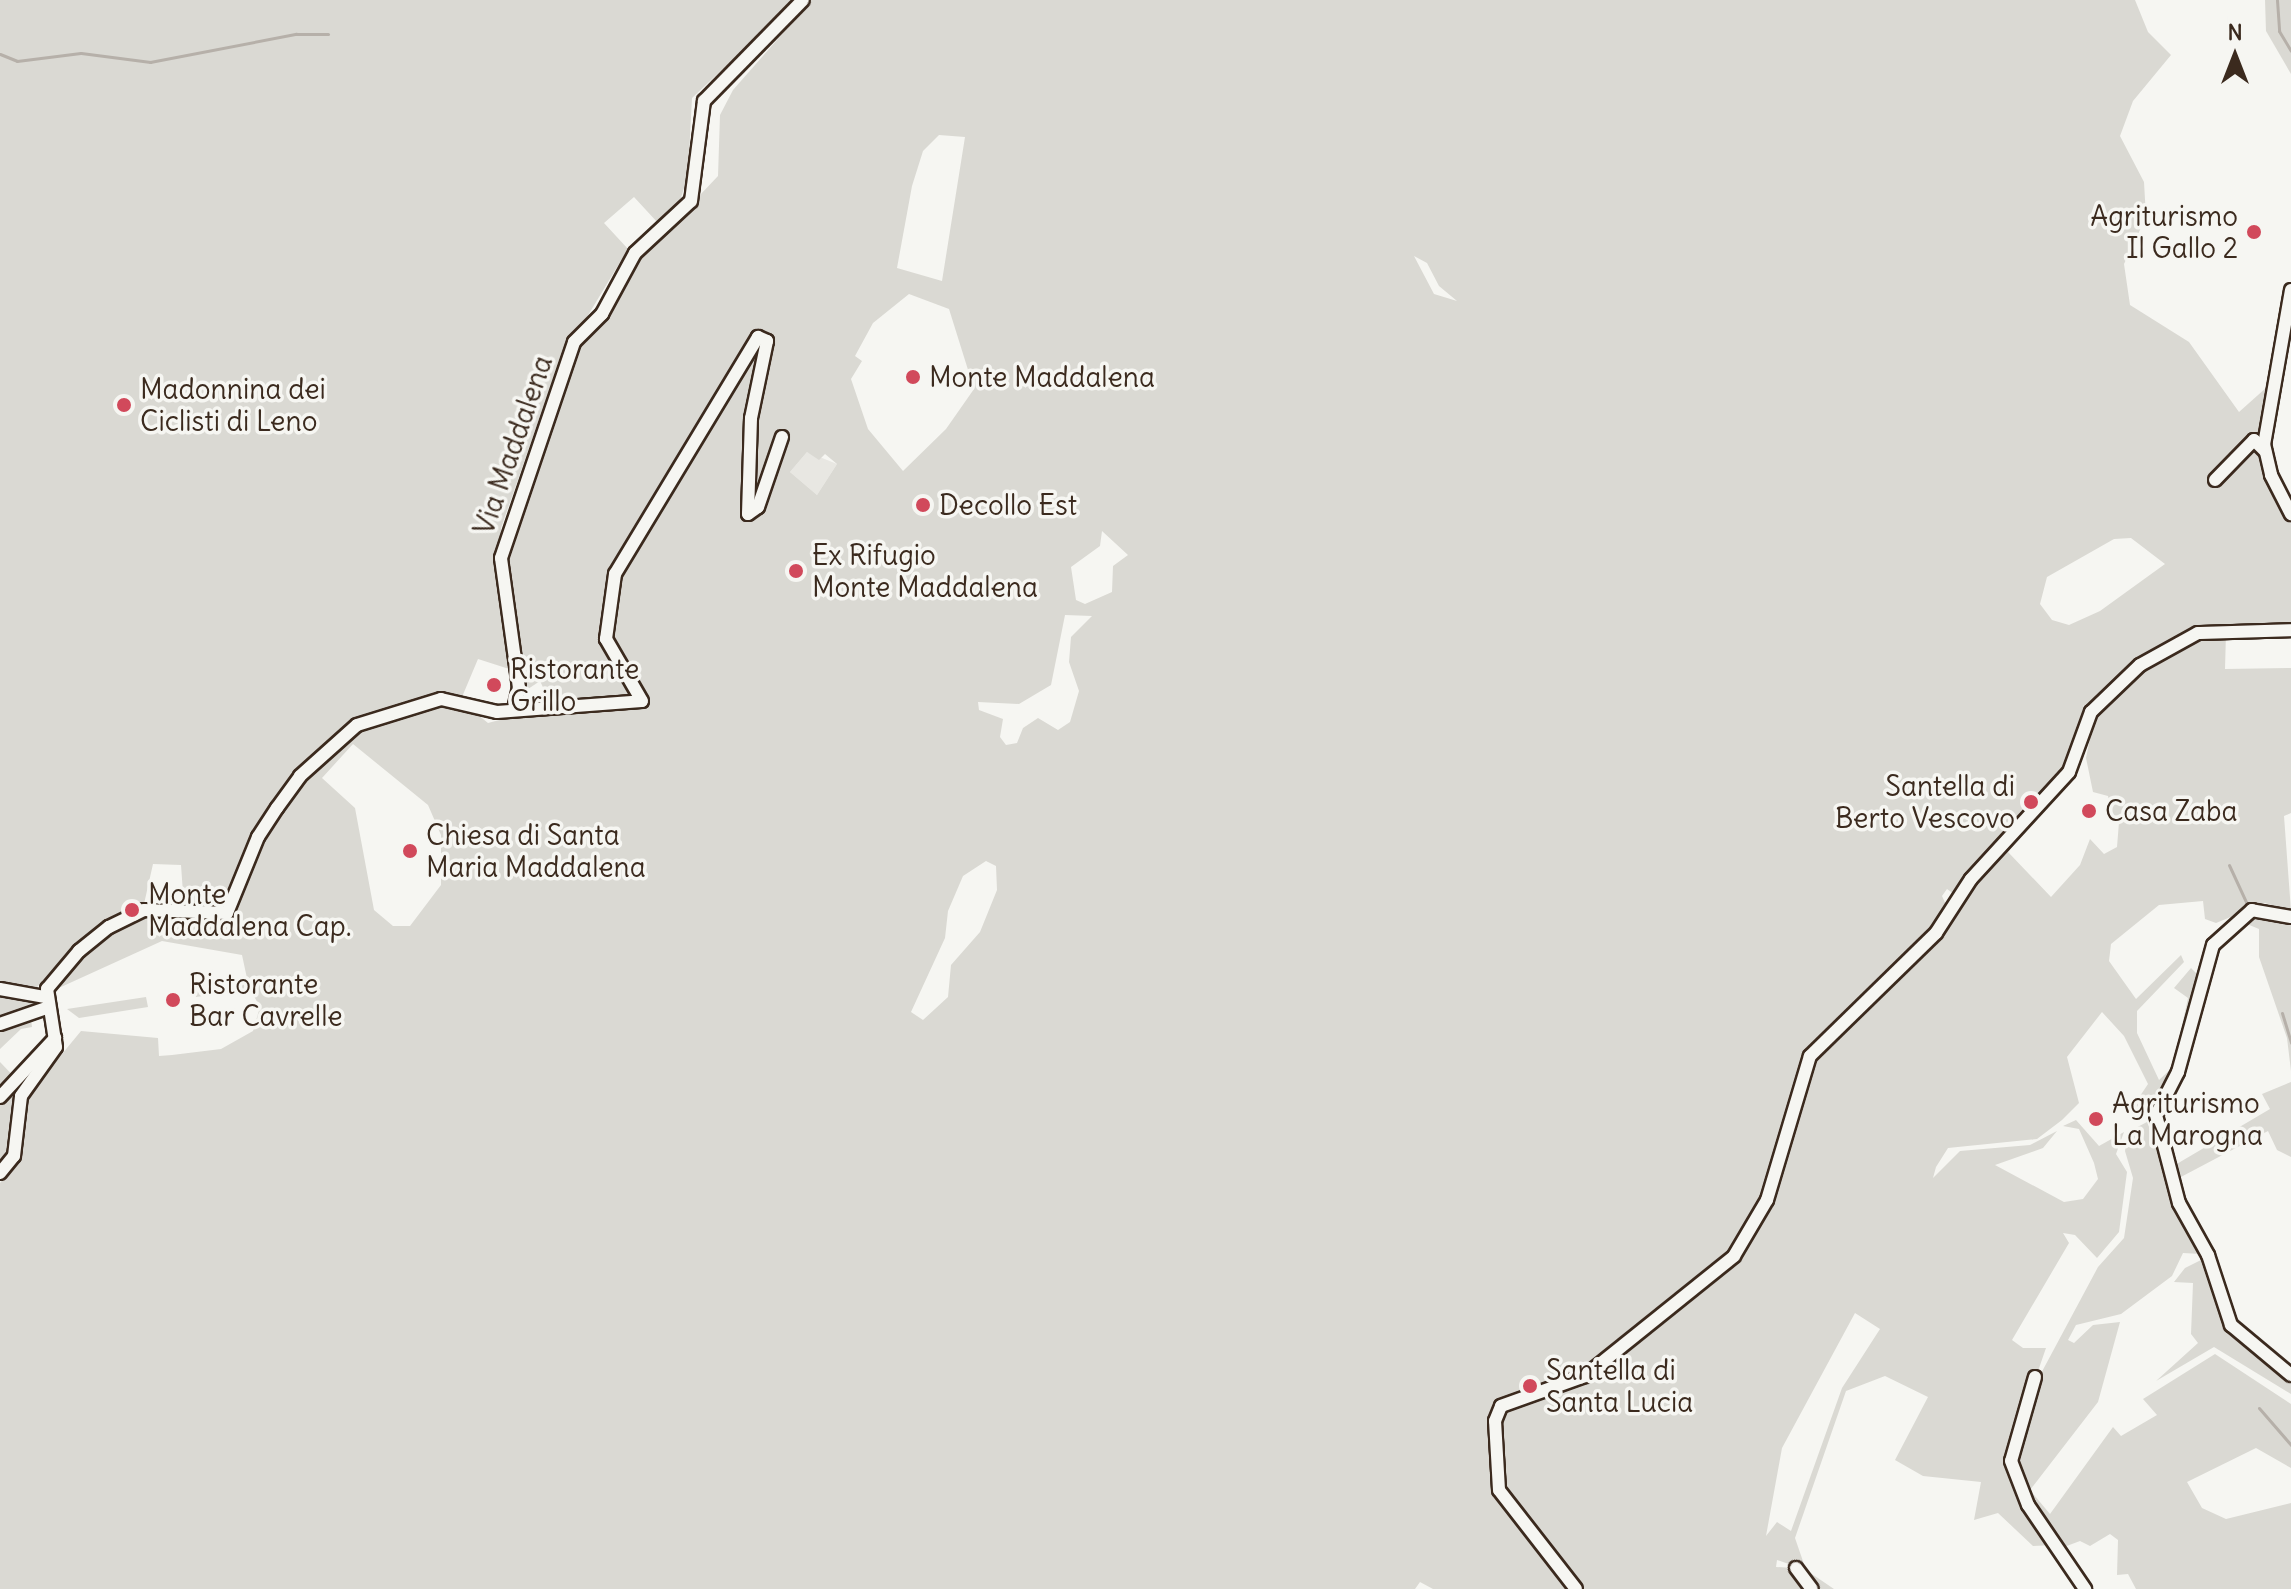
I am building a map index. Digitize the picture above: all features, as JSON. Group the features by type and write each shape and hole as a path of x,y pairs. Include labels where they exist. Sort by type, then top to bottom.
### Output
{"street":[{"name":"Via Maddalena","path":"514,709 519,688 501,558 574,342 602,314 635,253 691,201 704,101 803,0"},
{"path":"2265,451 2291,290"},
{"path":"0,1024 47,1002 79,951 137,913 227,913 258,837 277,808 300,776 357,725 441,699 497,712 643,699 606,639 615,574 638,526 758,337 767,341 751,418 748,514 758,507 782,437"},
{"path":"2215,480 2254,440 2265,451 2291,514"},
{"path":"1576,1589 1499,1490 1495,1421 1501,1406 1585,1376 1734,1256 1767,1200 1810,1056 1936,933 1971,879 2069,772 2091,712 2140,665 2198,633 2291,630"},
{"path":"2291,917 2252,910 2213,945 2178,1072 2156,1115 2179,1203 2208,1255 2231,1325 2291,1375"},
{"path":"0,989 47,1002"},
{"path":"0,1173 14,1156 21,1096 54,1052 55,1038 47,1002"},
{"path":"0,1097 55,1038"},
{"path":"2035,1377 2011,1461 2028,1505 2085,1589"},
{"path":"1796,1568 1812,1589"}],"shaded area":[{"path":"0,0 796,0 692,98 688,175 679,204 658,223 634,197 604,223 628,249 558,365 501,528 500,601 512,670 478,659 462,697 431,695 336,733 298,773 227,902 215,911 184,907 181,865 153,864 144,904 97,927 35,989 0,985"},
{"path":"812,0 2135,0 2148,32 2171,55 2133,101 2120,136 2144,182 2146,217 2124,264 2130,305 2189,342 2239,412 2267,387 2259,455 2263,476 2291,524 2291,627 2215,625 2192,632 2089,708 2083,705 2087,711 2059,777 2026,805 1954,894 1947,889 1942,896 1948,909 1964,896 2047,802 2008,852 2051,897 2080,865 2090,839 2104,854 2117,847 2119,822 2112,818 2108,796 2093,792 2086,758 2094,719 2115,693 2172,650 2226,633 2225,669 2291,668 2291,813 2284,816 2291,911 2265,903 2216,923 2205,919 2203,901 2159,905 2111,944 2109,961 2136,999 2181,955 2184,962 2137,1011 2137,1033 2159,1080 2173,1067 2188,998 2174,988 2191,968 2197,974 2176,1072 2164,1093 2130,1111 2148,1084 2124,1036 2102,1012 2067,1057 2079,1103 2062,1120 2037,1139 1948,1148 1936,1167 1933,1178 1960,1151 2030,1145 2057,1131 2043,1148 1995,1165 2064,1202 2083,1199 2098,1179 2094,1163 2079,1129 2063,1126 2076,1120 2099,1146 2124,1132 2116,1154 2127,1172 2119,1232 2097,1258 2075,1235 2063,1233 2069,1243 2012,1340 2023,1348 2046,1348 2008,1458 2054,1545 2033,1546 1998,1513 1974,1520 1981,1482 1923,1476 1895,1460 1928,1397 1885,1376 1846,1391 1795,1538 1806,1570 1777,1560 1776,1567 1793,1568 1808,1589 1433,1589 1420,1582 1415,1589 0,1589 0,1183 21,1155 29,1094 81,1031 158,1038 159,1056 221,1049 253,1031 260,1007 250,989 196,997 195,990 248,983 242,955 162,941 50,992 110,932 144,915 227,917 261,838 294,790 360,727 442,702 472,710 488,723 552,706 540,681 525,691 509,556 576,350 614,305 629,270 718,176 720,115 733,90","holes":["939,135 965,137 942,281 897,268 912,186 923,151","1414,256 1427,263 1439,286 1457,301 1434,294","909,294 949,309 974,389 946,429 903,471 868,429 851,379 862,361 855,356 873,323","807,452 819,460 825,454 837,464 817,495 790,472","1102,531 1128,555 1113,566 1112,592 1085,604 1076,600 1071,567 1100,546","2131,538 2165,564 2100,611 2069,625 2052,620 2040,604 2047,577 2114,539","1065,615 1092,616 1071,637 1069,662 1079,691 1070,722 1058,730 1038,718 1023,728 1017,743 1006,745 1000,737 1003,719 979,710 978,702 1019,704 1051,685","353,744 428,805 441,835 441,885 410,926 393,926 374,910 355,808 322,778","986,861 996,866 997,890 980,932 951,965 948,997 923,1020 911,1012 945,938 948,911 963,876","1855,1313 1880,1329 1842,1388 1791,1531 1777,1522 1766,1536 1782,1448"]},
{"path":"2265,0 2291,0 2291,74 2266,31"},
{"path":"807,452 837,464 817,495 790,472"},
{"path":"2255,914 2291,923 2291,1071 2287,1038 2259,957 2259,929 2242,922"},
{"path":"0,995 34,1000 38,1009 30,1011 32,1027 21,1029 0,1049"},
{"path":"146,997 148,1007 79,1018 67,1009"},
{"path":"0,1062 21,1084 8,1155 0,1164"},
{"path":"2291,1082 2291,1157 2277,1150 2268,1131 2179,1178 2175,1165 2270,1109 2262,1094"},
{"path":"2147,1122 2201,1254 2183,1253 2172,1276 2121,1314 2076,1325 2068,1340 2074,1343 2093,1325 2120,1322 2098,1402 2030,1490 2050,1514 2113,1427 2121,1436 2157,1415 2143,1399 2215,1354 2291,1404 2291,1468 2256,1448 2187,1482 2202,1508 2226,1519 2291,1503 2291,1589 2136,1589 2128,1574 2117,1575 2118,1540 2110,1534 2090,1546 2080,1541 2064,1547 2043,1522 2016,1461 2038,1379 2098,1267 2124,1238 2133,1178 2125,1151 2128,1132"},
{"path":"2207,1257 2223,1325 2291,1379 2291,1394 2214,1347 2156,1381 2198,1343 2191,1334 2193,1283 2174,1282 2185,1268"},
{"path":"1806,1570 1834,1589 1816,1589"}],"waterway":[{"path":"2277,0 2279,31 2291,51"},
{"path":"0,54 17,61 81,53 150,62 296,34 328,34"},
{"path":"2229,865 2247,904"},
{"path":"2282,1013 2291,1043"},
{"path":"2259,1408 2291,1445"}],"place":[{"name":"Agriturismo Il Gallo 2","path":"2254,232"},
{"name":"Monte Maddalena","path":"913,377"},
{"name":"Madonnina dei Ciclisti di Leno","path":"124,405"},
{"name":"Decollo Est","path":"923,505"},
{"name":"Ex Rifugio Monte Maddalena","path":"796,571"},
{"name":"Ristorante Grillo","path":"494,685"},
{"name":"Santella di Berto Vescovo","path":"2031,802"},
{"name":"Casa Zaba","path":"2089,811"},
{"name":"Chiesa di Santa Maria Maddalena","path":"410,851"},
{"name":"Monte Maddalena Cap.","path":"132,910"},
{"name":"Ristorante Bar Cavrelle","path":"173,1000"},
{"name":"Agriturismo La Marogna","path":"2096,1119"},
{"name":"Santella di Santa Lucia","path":"1530,1386"}]}
